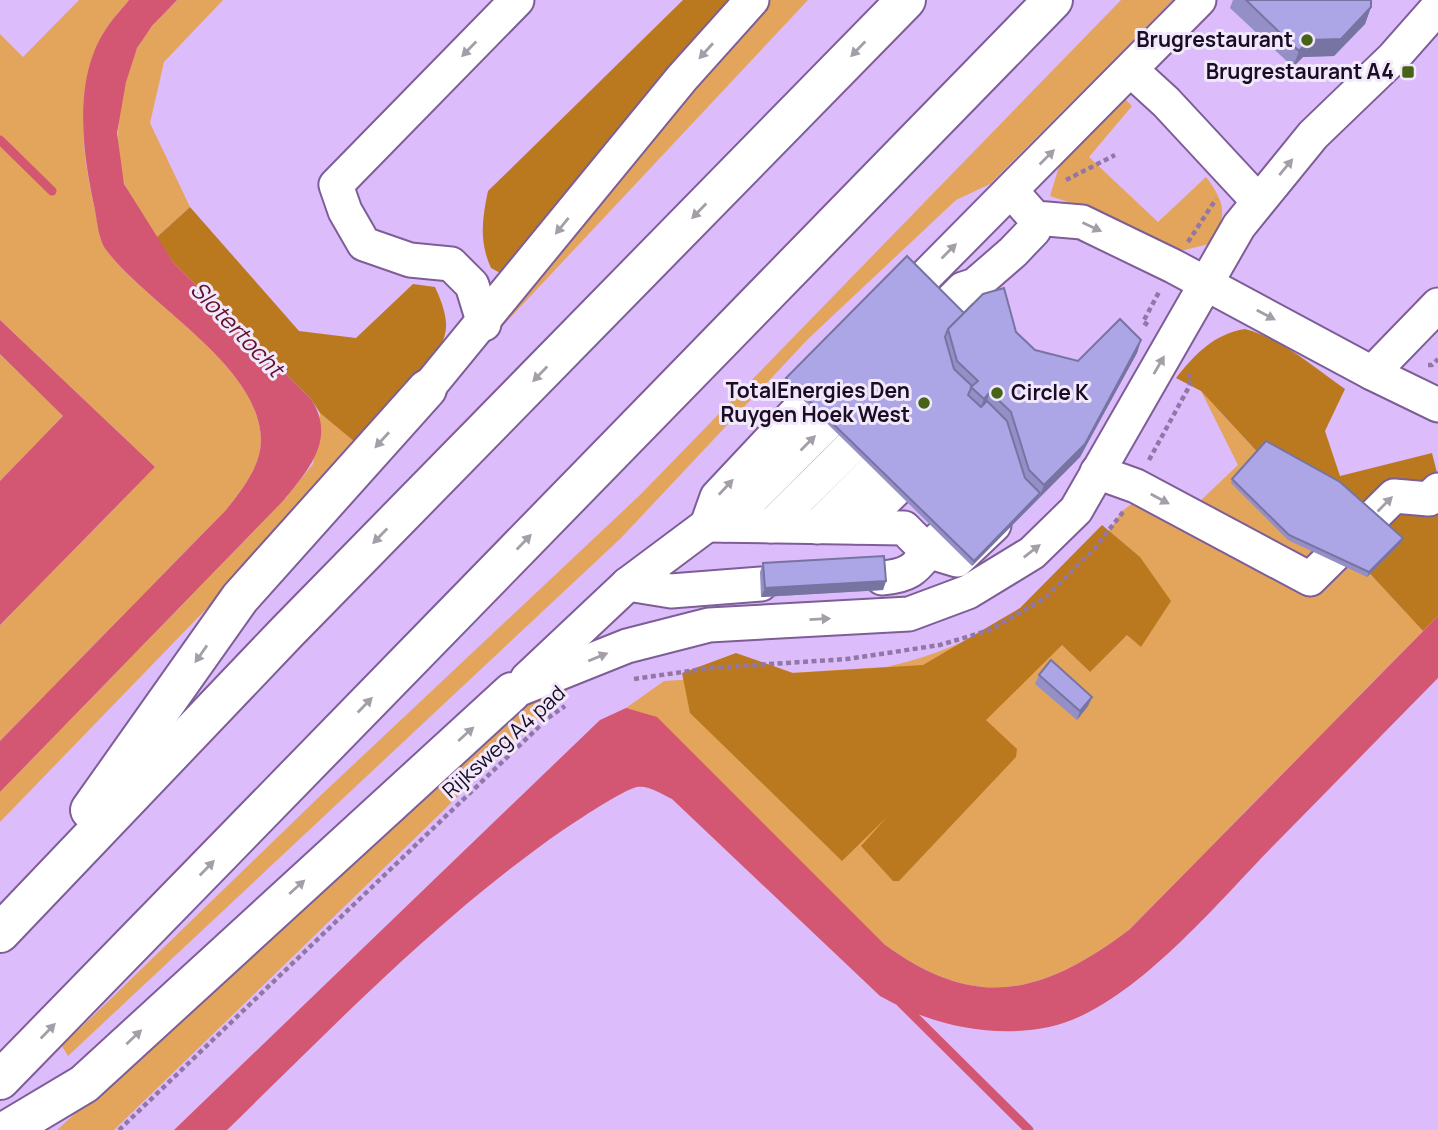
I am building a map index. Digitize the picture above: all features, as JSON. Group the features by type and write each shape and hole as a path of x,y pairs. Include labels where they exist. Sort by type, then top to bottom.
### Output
{"highway":[{"path":"7,926 287,632 906,0"},
{"path":"0,1080 1053,0"},
{"path":"7,926 240,598 428,389"},
{"path":"7,1130 84,1084 512,692"}],"lane":[{"path":"484,324 472,285 451,264 410,260 364,244 345,211 336,185 517,0"},
{"path":"428,389 484,324 682,78 752,0"},
{"path":"716,525 717,497 996,202 1012,192 1199,0"},
{"path":"512,692 626,646 709,625 909,614 968,592 1032,552 1076,510 1206,284 1258,201 1313,135 1394,58 1438,7"},
{"path":"1131,70 1166,102 1258,201"},
{"path":"1012,192 1035,218 1082,222 1438,405"},
{"path":"512,692 628,584 716,525 963,289 975,285 1013,252 1034,230 1035,218"},
{"path":"898,304 902,349"},
{"path":"1372,373 1438,305"},
{"path":"902,349 935,365"},
{"path":"771,526 929,415"},
{"path":"817,527 929,415"},
{"path":"857,527 929,415"},
{"path":"1097,472 1136,486 1310,579 1394,496 1429,499 1438,490"},
{"path":"716,525 919,529 957,561 1002,500"},
{"path":"882,578 902,577 919,568 919,529"},
{"path":"628,584 671,591 761,584"}],"path":[{"path":"631,679 710,668 847,659 940,645 990,630 1045,598 1121,516 1136,486"},
{"name":"Rijksweg A4 pad","path":"119,1130 538,727 574,700"}],"shaded area":[{"path":"79,0 129,0 108,25 96,48 85,92 83,115 86,162 102,241 107,251 126,272 199,338 223,362 242,387 256,413 260,450 249,477 226,510 0,741 0,625 155,467 0,320 0,34 23,57"},
{"path":"177,0 223,0 164,62 150,123 190,207 156,238 124,182 120,167 118,132 122,93 132,59 152,27"},
{"path":"683,0 734,0 502,274 491,268 483,230 488,191"},
{"path":"765,0 808,0 330,510"},
{"path":"1121,0 1173,0 990,184 956,200 808,339 621,538 68,1056 62,1046 319,797 640,495"},
{"path":"1123,97 1132,106 1089,157 1158,222 1206,177 1221,202 1222,210 1220,226 1209,244 1172,253 1089,209 1050,196 1063,154"},
{"path":"190,207 299,331 356,338 413,284 435,287 446,322 441,346 421,376 362,448 320,413 311,399 173,262 156,238"},
{"path":"1245,329 1285,346 1345,389 1325,431 1340,476 1432,453 1438,477 1438,616 1423,631 1201,391 1176,378 1206,346 1224,335"},
{"path":"0,354 63,416 0,481"},
{"path":"1201,391 1423,631 1129,930 1067,969 1038,981 1008,987 979,987 949,980 917,966 884,944 626,708 664,681 887,667 958,644 1026,610 1090,672 1097,549 1122,511 1133,503 1177,523 1238,465"},
{"path":"320,413 362,448 0,822 0,792 283,501 313,464"},
{"path":"1102,525 1140,557 1171,601 1141,647 1127,635 1090,672 1062,645 986,720 1017,749 1016,757 899,881 893,881 861,846 887,817 842,861 690,713 682,673 736,653 793,673 923,665 1020,608"},
{"path":"580,678 114,1130 57,1130 529,700"}],"water":[{"name":"Slotertocht","path":"129,0 177,0 152,26 137,48 126,82 117,133 124,184 173,262 311,399 321,427 320,441 310,466 283,501 0,792 0,741 226,510 250,477 260,450 256,413 242,387 223,362 199,338 126,272 107,251 100,235 86,161 83,115 85,92 96,48 108,25"},
{"path":"0,320 155,467 0,625 0,481 63,416 0,354"},
{"path":"1438,616 1438,678 1199,924 1141,977 1110,1000 1080,1017 1049,1027 1028,1030 984,1030 941,1022 899,1006 880,996 672,799 650,789 637,787 563,830 473,898 389,973 227,1130 174,1130 600,720 626,708 657,717 884,944 917,966 949,980 979,987 1008,987 1038,981 1067,969 1129,930"}],"building":[{"name":"Brugrestaurant","path":"1246,0 1371,0 1371,7 1341,39 1309,40 1299,51"},
{"path":"907,256 964,313 948,329 945,337 954,369 972,386 968,395 981,407 987,401 1007,421 1025,478 1040,493 974,561 786,378"},
{"path":"1004,288 1016,332 1035,350 1078,361 1120,319 1141,340 1085,444 1044,485 1029,470 1011,412 990,392 984,399 971,387 978,381 957,361 948,329 983,294"},
{"path":"1266,441 1340,482 1403,538 1369,572 1289,535 1232,479"},
{"path":"884,556 886,581 765,588 763,563"},
{"path":"1051,660 1092,697 1080,711 1039,675"}],"waterway":[{"path":"0,140 52,191"},
{"path":"901,1003 1029,1130"}],"place":[{"name":"Brugrestaurant","path":"1307,40"},
{"name":"Brugrestaurant A4","path":"1408,72"},
{"name":"Circle K","path":"997,393"},
{"name":"TotalEnergies Den Ruygen Hoek West","path":"924,403"}]}
